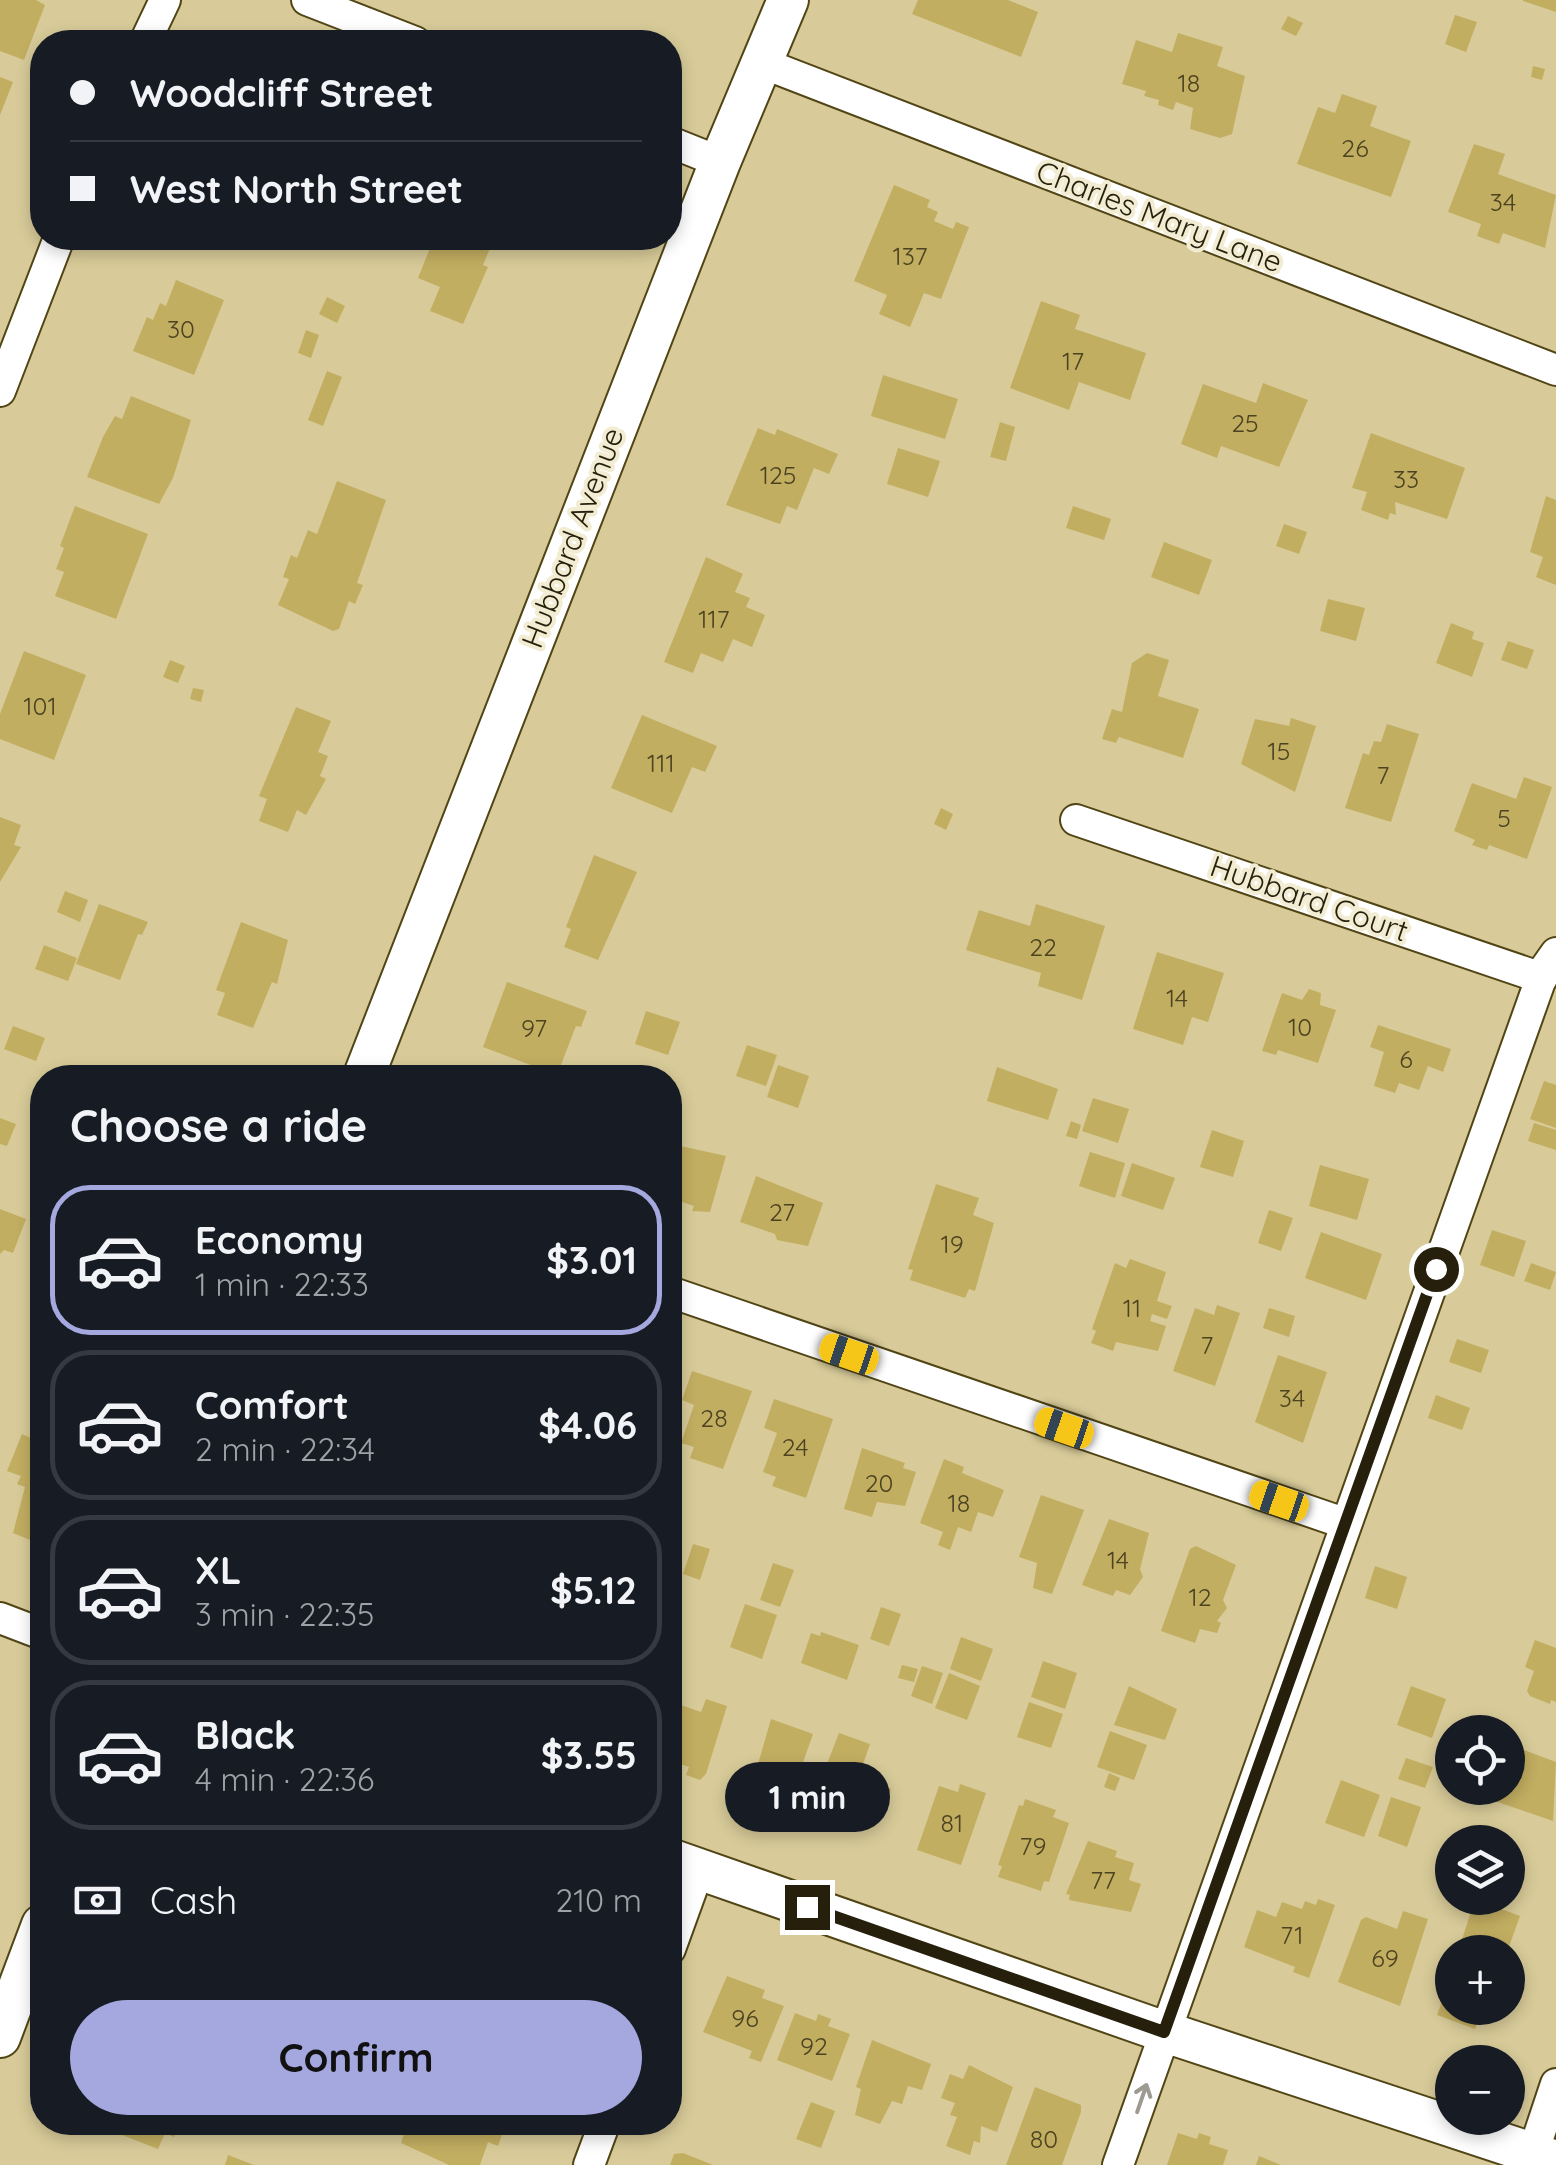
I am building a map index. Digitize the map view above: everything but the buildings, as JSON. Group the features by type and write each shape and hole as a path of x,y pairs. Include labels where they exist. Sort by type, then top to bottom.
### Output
{"street":[{"path":"151,30 165,0"},
{"path":"307,0 384,30"},
{"name":"Hubbard Avenue","path":"368,1065 720,162 788,0"},
{"name":"Charles Mary Lane","path":"762,63 1556,370"},
{"path":"682,147 720,162"},
{"path":"0,391 54,250"},
{"name":"Hubbard Court","path":"1076,820 1549,965"},
{"path":"1118,2165 1344,1524 1549,965"},
{"path":"682,1296 1344,1524"},
{"path":"0,1618 30,1629"},
{"path":"685,1864 1164,2032 1544,2157 1556,2084"},
{"path":"0,2038 30,1957"},
{"path":"589,2165 600,2135"}],"route":[{"path":"807,1907 1164,2032 1436,1269"}]}
